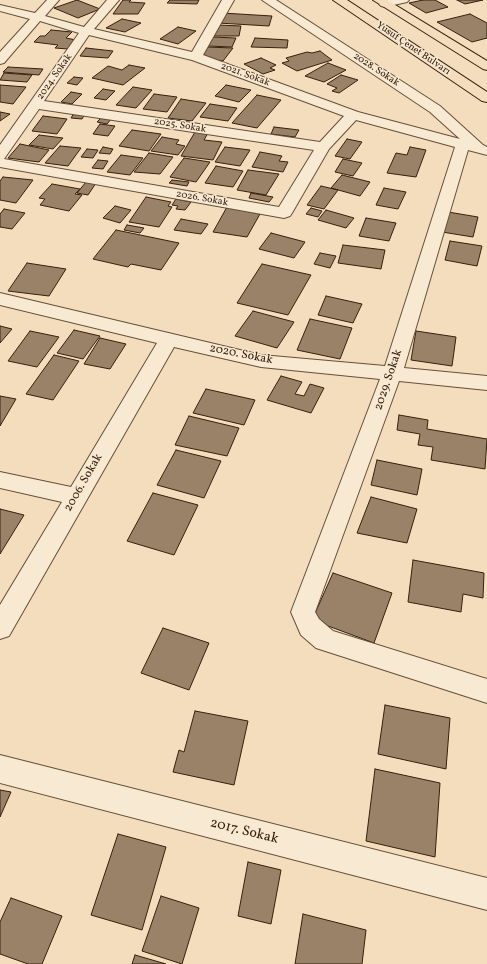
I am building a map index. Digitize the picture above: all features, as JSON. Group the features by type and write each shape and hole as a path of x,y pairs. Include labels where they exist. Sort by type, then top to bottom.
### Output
{"highway":[{"name":"Yusuf Çenet Bulvarı","path":"338,0 487,98"},
{"name":"Yusuf Çenet Bulvarı","path":"382,2 487,66"}],"street":[{"path":"0,60 53,0"},
{"name":"2024. Sokak","path":"0,156 86,31 113,0"},
{"path":"196,57 228,0"},
{"name":"2028. Sokak","path":"268,0 435,109 476,147"},
{"path":"382,2 403,0"},
{"name":"2021. Sokak","path":"0,8 86,31 196,57 353,114 476,147"},
{"name":"2025. Sokak","path":"36,104 323,147"},
{"path":"276,228 323,147 353,114"},
{"name":"2029. Sokak","path":"476,147 303,612 310,627 325,640 487,691"},
{"name":"2026. Sokak","path":"0,163 284,213"},
{"name":"2020. Sokak","path":"0,299 261,361 487,384"},
{"name":"2006. Sokak","path":"0,628 169,339"},
{"path":"0,480 76,497"},
{"name":"2017. Sokak","path":"0,769 487,894"}],"building":[{"path":"77,0 100,9 78,18 54,8"},
{"path":"123,0 145,3 138,14 113,14"},
{"path":"170,0 199,0 197,4 167,3"},
{"path":"423,0 435,0 448,7 426,13 409,3"},
{"path":"457,0 483,0 465,4"},
{"path":"222,13 272,16 269,26 218,23"},
{"path":"470,14 487,23 487,38 472,42 437,22"},
{"path":"122,19 141,23 125,32 106,28"},
{"path":"218,25 241,26 239,36 214,36"},
{"path":"178,27 196,31 178,44 160,39"},
{"path":"51,30 72,32 66,38 76,40 68,49 55,48 58,45 34,42 40,36 45,36"},
{"path":"212,37 236,38 232,47 208,46"},
{"path":"255,38 288,40 287,48 251,47"},
{"path":"206,47 233,48 223,61 202,58"},
{"path":"86,48 113,51 108,58 80,56"},
{"path":"320,51 332,60 297,71 282,63 289,61 286,58 307,52 312,53"},
{"path":"261,58 276,65 270,68 275,70 263,74 244,64"},
{"path":"328,63 346,70 324,82 305,76"},
{"path":"129,65 145,68 123,85 92,78 108,66 122,70"},
{"path":"8,67 43,69 39,75 3,72"},
{"path":"4,73 32,75 27,82 0,80"},
{"path":"341,75 358,80 339,93 332,91 337,88 327,84"},
{"path":"74,77 83,78 77,85 67,83"},
{"path":"0,85 26,87 13,104 0,102"},
{"path":"226,85 251,90 239,102 215,96"},
{"path":"133,87 152,90 136,108 116,105"},
{"path":"103,89 115,91 106,100 94,98"},
{"path":"71,92 82,94 72,104 61,102"},
{"path":"154,94 177,97 167,112 143,109"},
{"path":"257,95 281,100 257,128 232,123"},
{"path":"181,99 206,103 192,121 168,118"},
{"path":"210,104 237,108 228,121 200,117"},
{"path":"0,112 10,114 0,121"},
{"path":"74,113 85,114 82,119 71,118"},
{"path":"43,116 67,119 57,134 32,131"},
{"path":"103,116 112,118 107,124 97,122"},
{"path":"100,124 115,126 108,136 93,134"},
{"path":"274,127 299,130 295,137 271,134"},
{"path":"132,130 161,134 149,151 119,146"},
{"path":"195,132 208,133 204,140 222,142 213,160 181,156"},
{"path":"39,135 63,138 53,149 29,145"},
{"path":"162,137 179,140 176,144 185,146 178,155 151,151"},
{"path":"347,139 362,142 350,159 335,156"},
{"path":"20,144 49,150 39,162 8,158"},
{"path":"60,146 81,148 68,166 45,163"},
{"path":"103,147 113,149 110,154 99,153"},
{"path":"225,147 250,150 240,166 215,162"},
{"path":"410,147 426,150 416,177 387,173 396,153 407,155"},
{"path":"87,149 98,150 93,158 81,157"},
{"path":"260,152 282,156 279,161 288,162 283,172 252,167"},
{"path":"149,153 173,157 160,174 134,172"},
{"path":"121,155 143,158 130,175 107,172"},
{"path":"184,158 210,162 196,182 170,177"},
{"path":"343,159 362,163 353,176 335,172"},
{"path":"98,160 108,161 103,169 92,168"},
{"path":"216,166 243,171 233,187 205,183"},
{"path":"248,170 279,174 266,195 237,190"},
{"path":"342,175 370,182 360,196 331,188"},
{"path":"3,177 33,180 16,203 0,200 0,181"},
{"path":"172,180 189,182 187,186 169,183"},
{"path":"86,182 96,183 88,195 77,193"},
{"path":"52,184 80,189 75,194 82,195 69,211 40,205 45,199 39,198"},
{"path":"321,186 338,190 324,209 307,205"},
{"path":"384,188 406,192 398,209 376,205"},
{"path":"251,193 273,197 269,202 249,198"},
{"path":"146,197 171,202 168,206 172,207 159,227 129,222"},
{"path":"176,199 191,202 185,210 176,209 178,206 172,205"},
{"path":"115,206 131,210 120,223 103,218"},
{"path":"227,207 260,214 247,237 213,232"},
{"path":"311,208 322,211 318,217 306,214"},
{"path":"4,209 25,213 12,229 0,227 0,214"},
{"path":"326,210 354,218 346,228 318,220"},
{"path":"448,212 478,217 473,237 442,232"},
{"path":"366,218 396,223 389,241 359,236"},
{"path":"181,219 208,224 201,234 174,230"},
{"path":"127,225 144,228 140,233 124,230"},
{"path":"116,230 179,243 161,270 131,264 128,267 93,259"},
{"path":"271,233 305,242 294,258 259,249"},
{"path":"450,241 482,246 477,266 445,260"},
{"path":"343,245 385,250 381,269 338,263"},
{"path":"320,253 336,256 330,268 314,264"},
{"path":"27,263 66,269 49,296 8,291"},
{"path":"262,264 311,275 288,315 237,303"},
{"path":"326,296 362,304 353,323 318,315"},
{"path":"253,311 294,322 277,348 235,336"},
{"path":"310,319 352,328 340,359 297,350"},
{"path":"0,326 12,329 0,343"},
{"path":"74,330 100,336 83,359 57,353"},
{"path":"30,331 59,337 37,367 8,361"},
{"path":"416,331 456,337 452,366 411,360"},
{"path":"100,338 126,344 110,369 84,364"},
{"path":"54,355 79,361 53,400 26,394"},
{"path":"281,376 302,382 295,394 304,396 310,384 324,388 311,413 267,400"},
{"path":"206,389 255,400 244,425 193,413"},
{"path":"0,396 16,399 0,426"},
{"path":"399,415 428,420 427,429 487,439 485,469 431,460 433,447 418,445 420,434 397,430"},
{"path":"189,416 239,428 227,456 175,445"},
{"path":"176,450 221,461 204,498 157,485"},
{"path":"377,460 422,469 417,495 371,485"},
{"path":"153,493 198,505 174,555 127,541"},
{"path":"371,497 417,509 407,543 357,533"},
{"path":"0,509 24,515 0,554"},
{"path":"413,560 484,573 483,598 463,594 461,612 408,602"},
{"path":"333,573 392,593 374,643 312,620"},
{"path":"163,628 209,643 189,690 141,673"},
{"path":"385,705 450,718 446,769 378,754"},
{"path":"195,711 248,721 234,785 173,772 179,750 184,752"},
{"path":"375,769 440,783 435,857 366,841"},
{"path":"0,790 11,792 0,817"},
{"path":"118,834 166,847 142,930 91,915"},
{"path":"248,862 281,870 271,924 238,916"},
{"path":"161,896 199,908 182,964 142,951"},
{"path":"11,898 62,916 42,964 28,964 0,954 0,922"},
{"path":"303,914 366,930 362,964 295,964"},
{"path":"135,955 166,964 132,964"}]}
